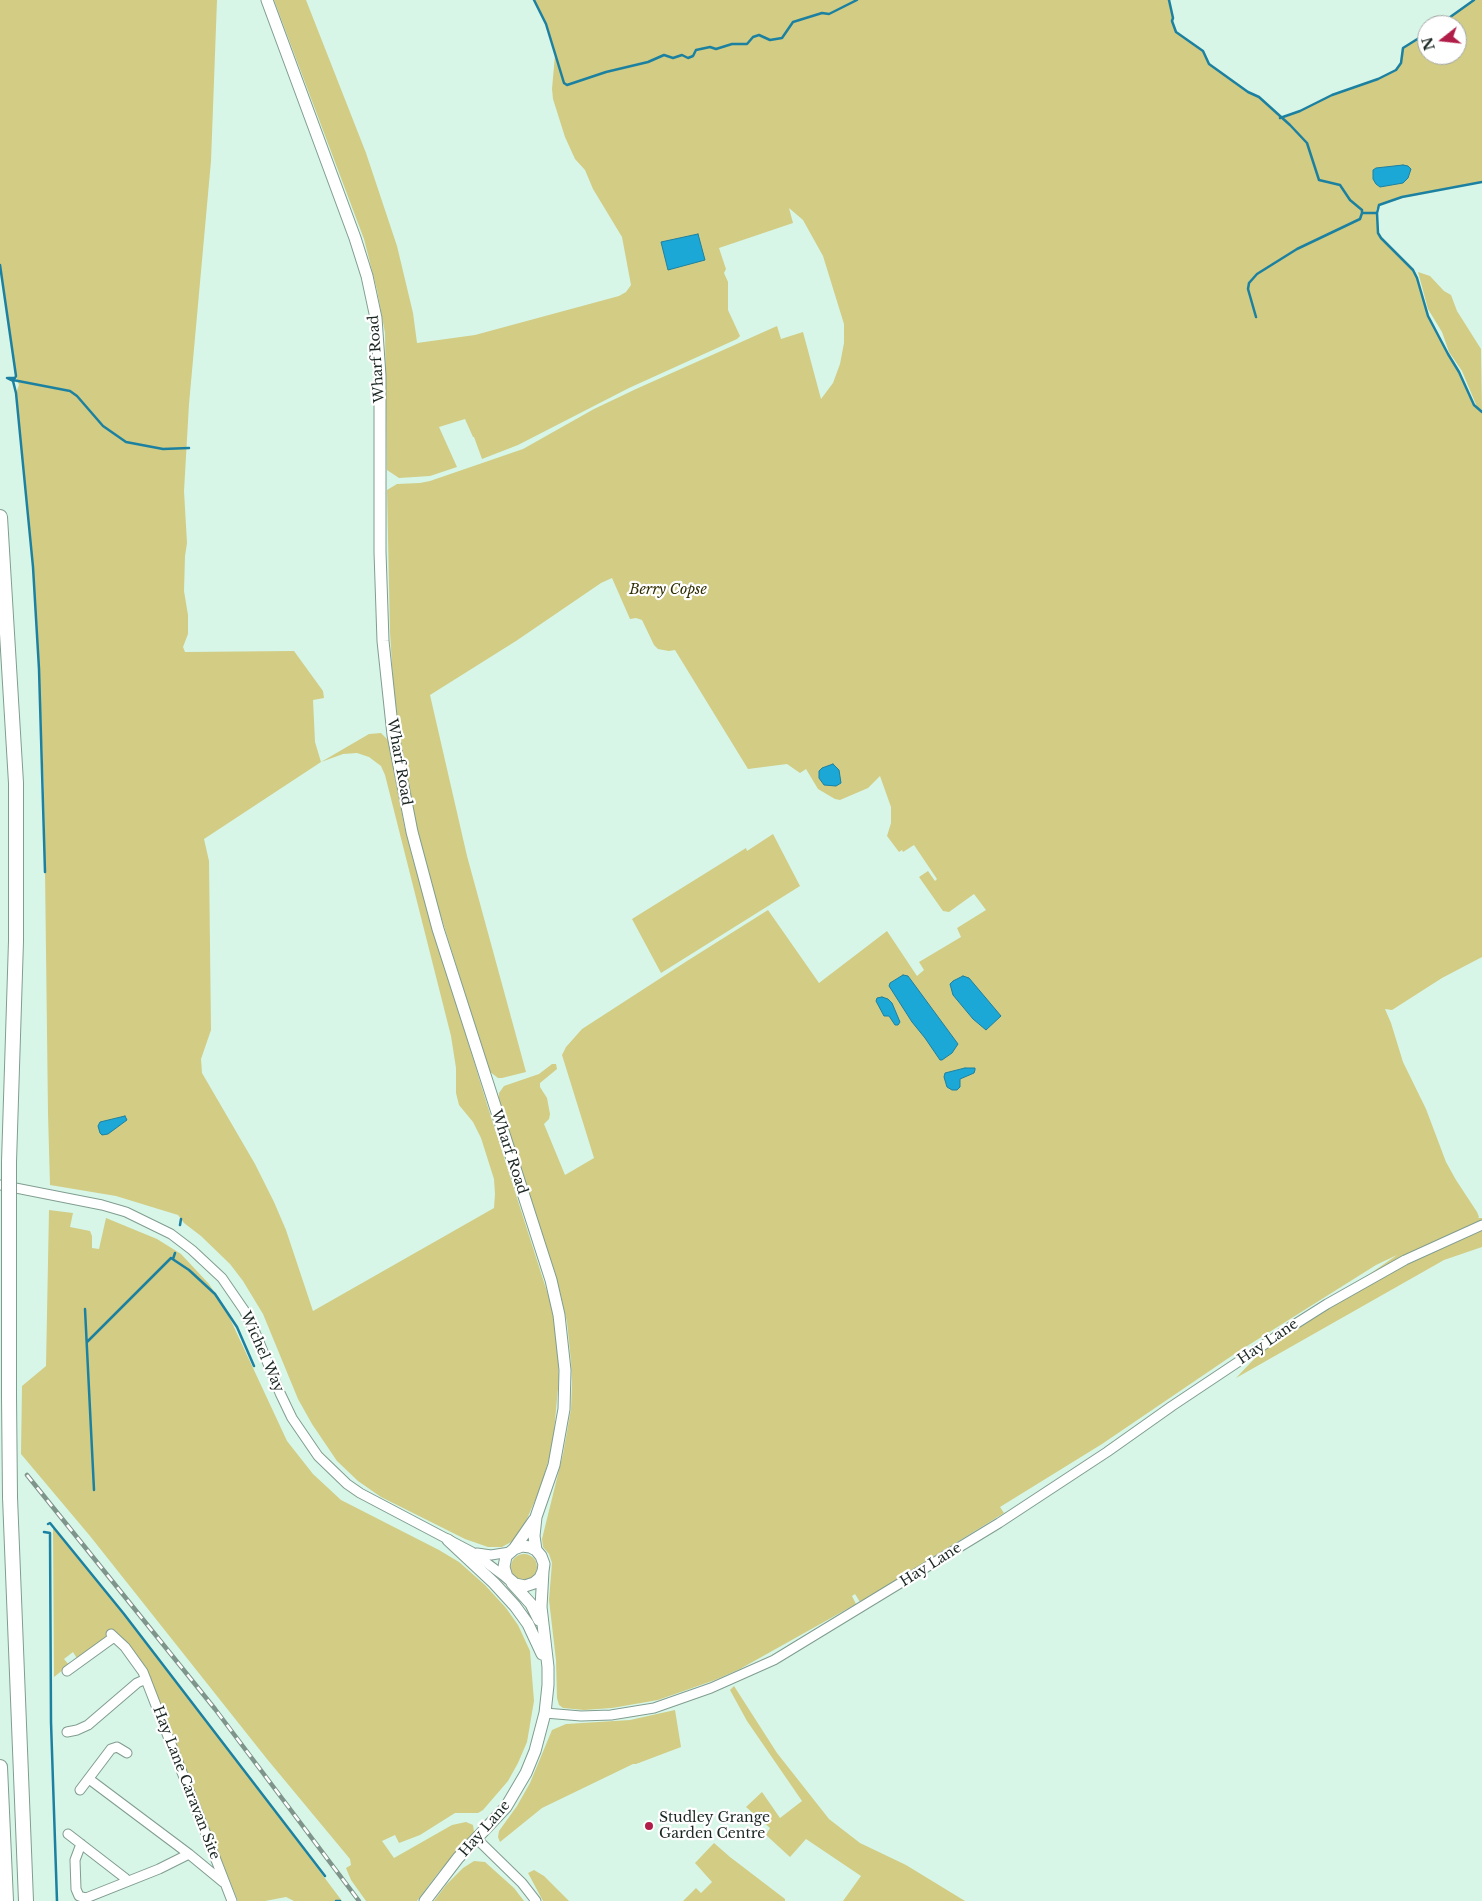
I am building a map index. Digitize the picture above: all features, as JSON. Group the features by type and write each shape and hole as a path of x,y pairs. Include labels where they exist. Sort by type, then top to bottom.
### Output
{"highway":[{"path":"0,517 16,783 16,941 9,1205 9,1396 10,1497 26,1901"},
{"path":"0,1767 6,1901"}],"main road":[{"name":"Wharf Road","path":"267,0 355,238 367,276 376,318 380,376 380,552 383,641 393,735 412,832 438,929 551,1280 560,1321 565,1370 563,1417 554,1464 536,1517 534,1536 536,1550 542,1559 543,1571 542,1626 548,1667 545,1713"},
{"name":"Wharf Road","path":"536,1517 505,1559 504,1567 510,1581 531,1604 542,1626"},
{"path":"448,1540 494,1583 519,1611 533,1633 548,1667"},
{"path":"512,1550 524,1546 536,1550"},
{"path":"510,1581 522,1586 532,1584 540,1578 543,1571"},
{"name":"Hay Lane","path":"425,1901 453,1865 500,1814 521,1783 535,1751 545,1713"}],"street":[{"name":"Wichel Way","path":"0,1185 102,1205 126,1212 171,1234 192,1250 222,1278 244,1310 292,1418 318,1456 360,1493 472,1552 510,1581"},
{"name":"Hay Lane","path":"545,1713 581,1716 611,1715 654,1708 711,1688 781,1657 999,1523 1289,1328 1405,1260 1482,1225"},
{"name":"Wichel Way","path":"472,1552 491,1555 512,1550"},
{"name":"Hay Lane Caravan Site","path":"67,1672 112,1636 135,1660 146,1679 232,1901"},
{"path":"67,1732 88,1725 137,1683 146,1679"},
{"path":"80,1790 112,1749 117,1747 127,1753"},
{"name":"Hay Lane Caravan Site","path":"89,1779 189,1854 227,1886"},
{"path":"68,1834 125,1878 127,1882"},
{"path":"477,1839 522,1883 536,1901"},
{"name":"Hay Lane Caravan Site","path":"81,1844 75,1864 76,1889 81,1898 89,1898 189,1854"}],"green space":[{"path":"0,0 217,0 211,161 189,404 184,491 187,543 184,591 188,615 188,634 183,647 185,652 294,651 323,691 324,698 313,700 315,742 321,762 369,734 381,733 388,740 404,825 413,860 485,1098 551,1304 556,1329 559,1377 550,1455 540,1489 526,1521 513,1541 502,1547 488,1547 465,1539 381,1497 358,1481 337,1461 298,1399 263,1314 243,1281 230,1264 201,1236 184,1223 178,1215 116,1196 50,1185 44,789 39,669 32,558 16,393 19,385 16,376 0,265","holes":["357,753 369,757 381,766 385,775 451,1036 456,1068 456,1093 459,1105 473,1122 481,1138 494,1179 495,1194 494,1208 313,1311 286,1230 274,1202 255,1164 202,1073 201,1059 211,1030 209,861 204,839 321,762 343,754"]},
{"name":"Berry Copse","path":"274,0 306,0 366,153 397,246 413,313 417,343 475,335 619,296 626,292 631,285 622,237 593,189 585,170 575,159 565,137 553,99 555,55 546,24 534,0 1169,0 1172,21 1176,32 1203,51 1209,64 1248,92 1259,97 1281,117 1300,111 1332,95 1378,79 1396,70 1401,63 1403,48 1417,39 1417,65 1467,65 1467,15 1453,15 1474,0 1482,0 1482,182 1402,197 1382,204 1376,209 1378,233 1413,270 1428,316 1459,372 1474,405 1482,412 1482,957 1442,978 1392,1010 1385,1009 1403,1062 1426,1109 1446,1162 1477,1212 1478,1218 1482,1218 1482,1247 1444,1260 1236,1378 1257,1356 1295,1326 1397,1255 1376,1265 1236,1353 1102,1444 1000,1507 1004,1513 860,1602 855,1594 852,1596 856,1604 740,1669 658,1700 612,1708 584,1710 563,1708 559,1705 549,1600 552,1563 549,1554 543,1547 542,1539 563,1454 571,1409 571,1361 567,1322 561,1297 504,1119 499,1093 504,1086 539,1074 552,1064 556,1064 557,1069 540,1083 540,1087 547,1098 550,1114 549,1119 544,1124 565,1175 594,1158 562,1055 566,1047 582,1029 768,910 819,983 887,931 917,976 924,970 919,962 961,937 957,928 986,910 974,894 949,912 943,911 919,877 928,871 935,881 937,879 914,845 903,852 902,850 899,852 887,836 891,823 891,807 880,776 868,788 840,800 818,789 806,769 800,773 787,764 748,769 675,650 658,649 654,645 642,620 630,619 612,578 601,583 516,641 430,695 467,856 526,1072 498,1078 489,1071 431,884 415,820 401,746 393,681 390,632 387,490 397,484 430,481 523,449 594,409 777,326 781,339 803,332 821,399 833,383 840,364 844,343 844,324 823,256 803,220 789,208 793,223 719,248 726,269 724,273 728,282 728,310 740,336 737,339 629,388 518,445 482,459 465,419 439,427 457,467 430,476 399,478 387,470 385,333 377,290 364,239"},
{"path":"1418,272 1430,276 1444,291 1451,295 1457,311 1481,349 1482,410 1477,407 1462,371 1449,352 1442,332 1428,309"},
{"path":"773,834 800,886 661,973 632,919 746,848 747,851"},
{"path":"49,1210 73,1213 70,1227 90,1231 92,1248 99,1249 106,1218 157,1239 181,1254 209,1284 226,1310 287,1441 313,1474 341,1500 459,1562 485,1585 506,1608 518,1625 530,1651 534,1701 527,1742 508,1781 483,1810 478,1813 455,1813 420,1835 399,1843 395,1835 382,1841 394,1858 452,1825 466,1822 473,1825 474,1832 438,1873 417,1901 366,1901 351,1880 346,1868 351,1865 350,1859 267,1759 90,1536 21,1454 22,1386 46,1366"},
{"path":"53,1527 124,1614 223,1742 342,1901 294,1901 286,1897 265,1901 238,1901 143,1665 135,1653 112,1630 107,1635 107,1638 78,1660 73,1652 64,1659 69,1665 54,1677"},
{"path":"524,1554 534,1557 537,1567 534,1577 524,1580 514,1577 511,1567 514,1557"},
{"path":"734,1686 777,1753 829,1819 860,1843 906,1865 965,1901 843,1901 861,1876 806,1839 790,1857 766,1835 770,1828 746,1807 762,1792 780,1818 802,1801 747,1721 730,1690"},
{"path":"675,1710 681,1747 633,1764 542,1808 500,1842 498,1837 499,1831 517,1806 530,1783 552,1730 566,1724 630,1720"},
{"path":"714,1843 785,1899 785,1901 683,1901 696,1888 701,1893 712,1882 695,1863"},
{"path":"474,1861 485,1862 514,1888 524,1901 434,1901 446,1885 463,1868"},
{"path":"534,1870 544,1876 569,1901 543,1901 528,1873"}],"water":[{"path":"1403,165 1411,169 1408,178 1403,183 1380,187 1373,179 1373,170 1376,168"},
{"path":"698,234 705,260 668,270 661,242"},
{"path":"833,764 839,770 841,783 836,786 824,785 819,778 819,771"},
{"path":"903,975 908,976 958,1044 952,1053 942,1060 940,1060 912,1022 889,986 890,983"},
{"path":"963,976 969,978 1001,1016 986,1030 973,1019 953,995 950,984"},
{"path":"882,997 892,1003 900,1022 898,1025 895,1025 889,1016 884,1016 876,1001 877,998"},
{"path":"965,1068 975,1068 974,1073 960,1079 960,1087 957,1090 947,1087 944,1077 945,1073"},
{"path":"125,1116 127,1120 108,1134 102,1135 100,1133 98,1126 100,1122"}],"waterway":[{"path":"534,0 546,24 564,83 567,85 606,72 648,62 664,55 673,58 682,55 688,58 693,56 696,50 710,47 716,49 732,44 747,44 753,37 759,35 770,40 782,38 793,22 822,13 829,14 857,0"},
{"path":"1169,0 1172,21 1176,32 1203,51 1209,64 1248,92 1259,97 1290,125 1307,143 1319,180 1340,185 1350,200 1362,210 1360,219 1297,249 1257,274 1249,283 1248,289 1256,317"},
{"path":"1453,15 1474,0"},
{"path":"1280,118 1396,70 1401,63 1403,48 1417,39"},
{"path":"1377,213 1379,205 1402,197 1482,182"},
{"path":"1362,213 1377,213 1378,233 1381,238 1413,270 1428,316 1459,372 1474,405 1482,412"},
{"path":"0,265 16,376 15,378 8,378"},
{"path":"7,378 13,381 16,393 33,567 39,669 45,872"},
{"path":"13,380 70,391 77,396 103,426 126,442 163,449 189,448"},
{"path":"180,1225 181,1219"},
{"path":"173,1259 175,1253"},
{"path":"87,1342 171,1258 189,1270 215,1294 237,1327 254,1366"},
{"path":"85,1309 94,1490"},
{"path":"48,1524 50,1523 124,1614 325,1876"},
{"path":"44,1532 50,1533 51,1722 57,1901"}],"railway":[{"path":"27,1475 215,1709 359,1901"}],"place":[{"name":"Studley Grange Garden Centre","path":"649,1826"}]}
